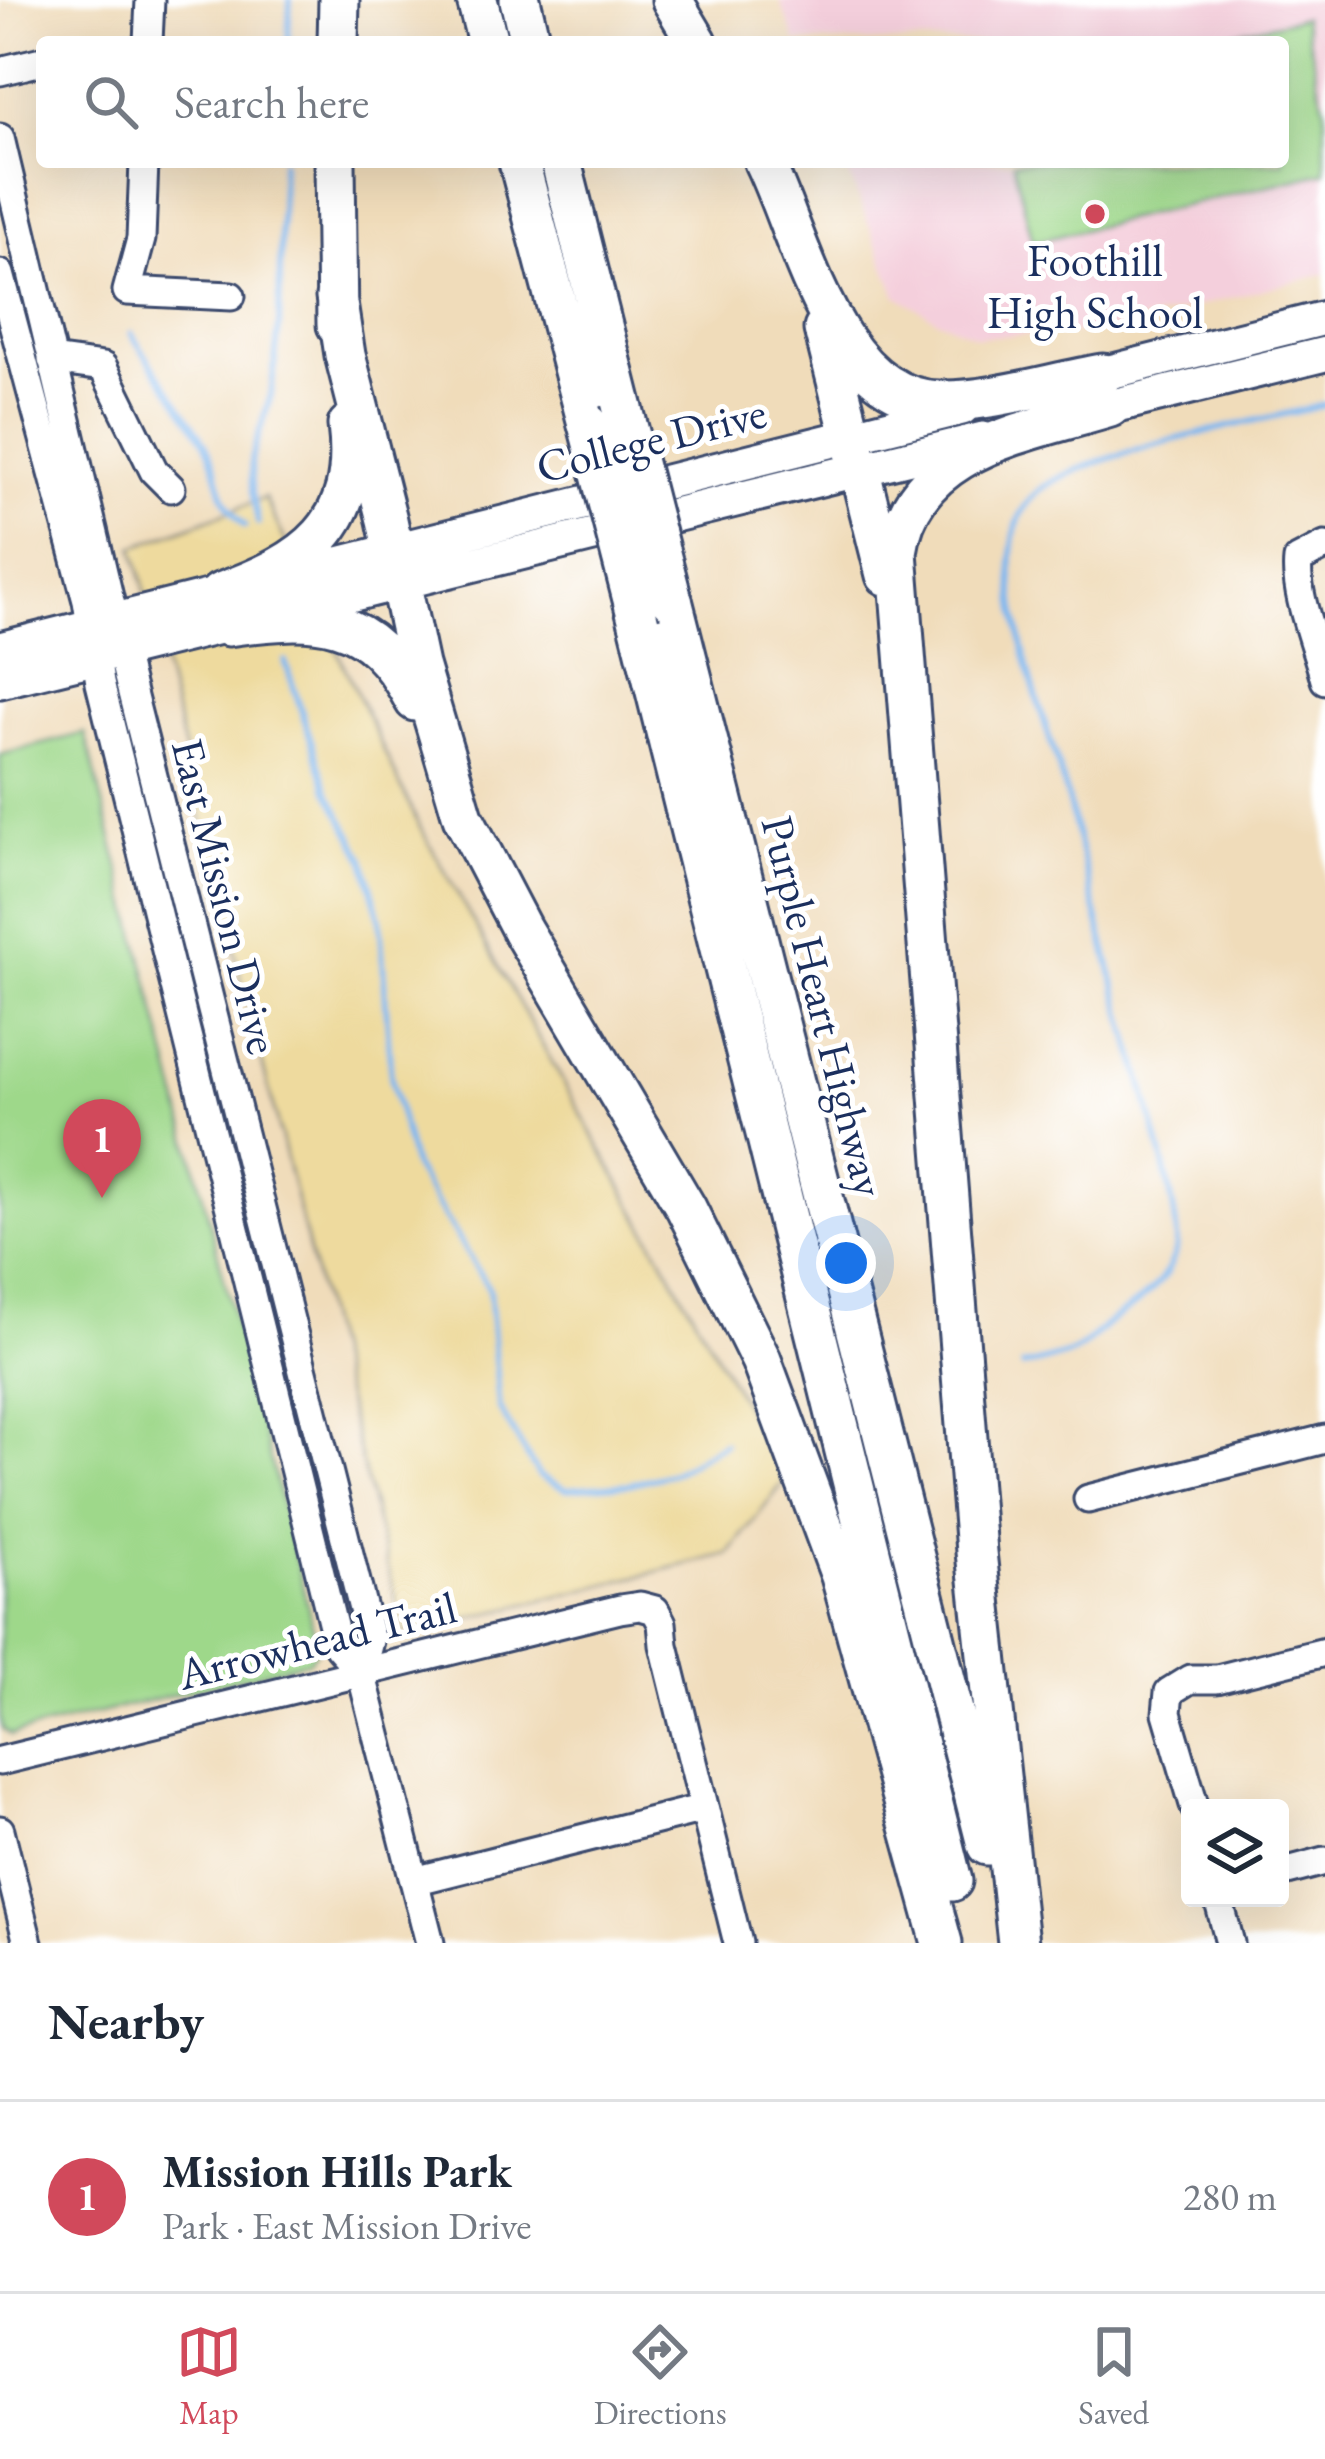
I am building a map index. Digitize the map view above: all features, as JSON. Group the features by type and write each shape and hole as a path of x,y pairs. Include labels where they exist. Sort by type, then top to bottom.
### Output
{"highway":[{"path":"338,36 339,0"},
{"path":"478,0 487,36"},
{"path":"520,0 529,36"},
{"path":"672,0 693,36"},
{"path":"224,610 304,554 345,495 351,458 338,357 335,168"},
{"name":"Purple Heart Highway","path":"522,168 968,1943"},
{"name":"Purple Heart Highway","path":"563,168 1015,1943"},
{"path":"767,168 847,348 879,380 933,401 1106,390"},
{"path":"802,250 905,650"},
{"path":"336,297 345,355 446,772"},
{"path":"1015,1943 976,1552 897,552 905,516 926,485 952,461 1106,390"},
{"path":"224,610 338,624 368,640 402,675 486,865 686,1208 761,1360 841,1576 942,1943"}],"main road":[{"name":"College Drive","path":"0,681 107,639 1106,390 1325,318"},
{"name":"College Drive","path":"1106,390 1325,354"},
{"name":"College Drive","path":"0,649 107,639"}],"street":[{"path":"140,36 150,0"},
{"path":"0,71 36,62"},
{"name":"East Mission Drive","path":"0,138 52,360 107,639 338,1646 361,1672 430,1943"},
{"path":"144,168 141,238 127,291 232,296"},
{"name":"East Mission Drive","path":"0,274 107,639"},
{"path":"52,360 103,367 154,471 172,488"},
{"path":"1325,546 1298,560 1295,584 1307,610 1325,680"},
{"path":"1088,1499 1325,1439"},
{"name":"Arrowhead Trail","path":"0,1761 640,1606 656,1610 662,1623 704,1808"},
{"path":"1192,1799 1167,1713 1169,1692 1190,1679 1217,1679 1325,1652"},
{"path":"414,1881 704,1808 739,1943"},
{"path":"0,1830 28,1943"},
{"path":"1289,1871 1325,1862"},
{"path":"1220,1907 1229,1943"}],"shaded area":[{"name":"Foothill High School","path":"779,0 1325,0 1325,274 1102,331 977,337 897,296 846,168 1289,168 1289,36 794,36"}],"green space":[{"path":"1303,17 1325,110 1325,172 1033,242 1014,168 1289,168 1289,36 1223,36"},
{"path":"85,733 318,1647 309,1661 11,1735 0,1718 0,755"}],"sand":[{"path":"265,498 419,825 786,1479 728,1554 404,1634 134,547"}],"waterway":[{"path":"288,36 290,0"},
{"path":"258,523 251,459 271,395 279,326 282,168"},
{"path":"131,333 205,443 223,495 245,526"},
{"path":"1023,1366 1080,1348 1140,1300 1171,1264 1177,1237 1157,1137 1022,642 1012,559 1017,524 1033,496 1086,467 1170,441 1325,405"},
{"path":"285,661 328,791 364,858 380,918 391,1077 413,1166 489,1289 499,1408 539,1476 566,1489 629,1484 673,1473 724,1443"}],"place":[{"name":"Foothill High School","path":"1095,214"},
{"name":"Mission Hills Park","path":"102,1198"}]}
